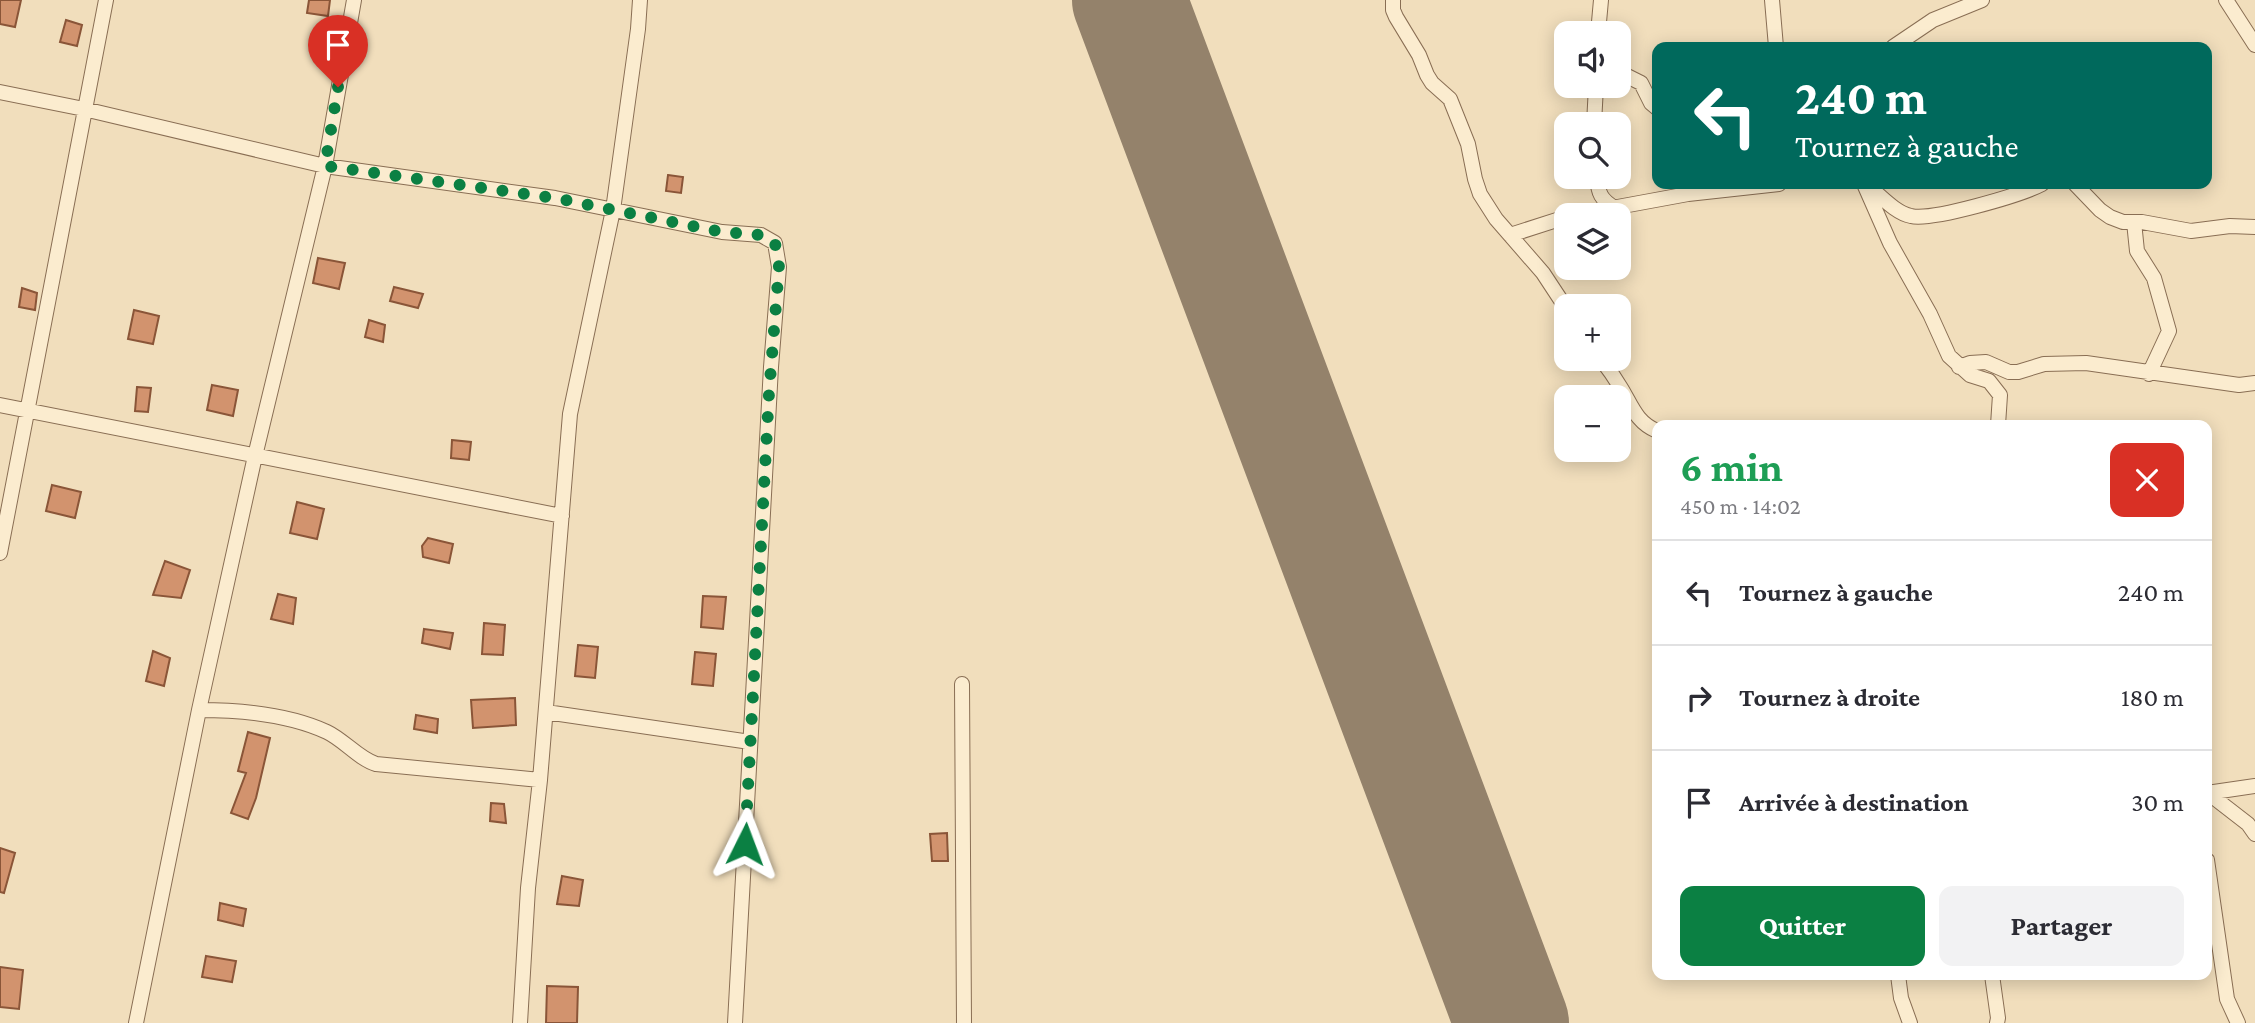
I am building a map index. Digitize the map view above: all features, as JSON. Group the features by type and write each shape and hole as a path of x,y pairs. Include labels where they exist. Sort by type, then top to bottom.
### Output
{"street":[{"path":"0,553 106,0"},
{"path":"136,1023 199,710 255,456 325,166 354,0"},
{"path":"520,1023 528,888 540,780 570,414 613,210 640,0"},
{"path":"1393,0 1396,17 1419,55 1427,75 1450,99 1474,162 1475,179 1480,194 1496,219 1543,273 1557,294"},
{"path":"1599,21 1601,0"},
{"path":"1772,0 1776,42"},
{"path":"1900,42 1933,20 1982,0"},
{"path":"2226,0 2255,45"},
{"path":"1631,78 1641,83 1652,104"},
{"path":"0,92 84,108 325,166 555,198 722,232 761,235 775,243 779,267 770,381 735,1023"},
{"path":"1631,205 1734,189"},
{"path":"1867,189 1890,243 1930,314 1949,356 1970,375 1989,381 1995,386 2001,404 1999,420"},
{"path":"1871,189 1902,213 1922,217 2031,189"},
{"path":"2080,189 2110,217 2123,222 2191,230 2230,226 2255,227"},
{"path":"1510,235 1554,221"},
{"path":"2134,222 2137,251 2154,278 2169,331 2149,374"},
{"path":"1959,367 1986,362 2009,372 2018,372 2044,364 2086,363 2239,385 2255,383"},
{"path":"1609,371 1633,412 1640,421 1652,428"},
{"path":"0,405 562,516"},
{"path":"962,684 964,1023"},
{"path":"199,710 240,710 297,722 326,732 351,746 368,762 376,764 540,780"},
{"path":"545,712 750,742"},
{"path":"2212,792 2255,786"},
{"path":"2212,797 2248,824 2255,834"},
{"path":"2212,895 2227,999 2238,1023"},
{"path":"1899,980 1901,998 1910,1023"},
{"path":"1993,980 1997,1023"}],"building":[{"path":"0,0 21,0 15,27 0,24"},
{"path":"309,0 330,0 328,16 307,13"},
{"path":"66,20 82,25 77,46 60,42"},
{"path":"668,175 683,177 681,193 666,191"},
{"path":"318,258 345,263 339,289 313,283"},
{"path":"394,287 423,294 418,308 390,301"},
{"path":"22,288 37,293 35,310 19,307"},
{"path":"134,310 159,316 153,344 128,339"},
{"path":"369,320 385,325 383,342 365,337"},
{"path":"212,385 238,390 233,416 207,410"},
{"path":"137,387 151,388 148,412 135,411"},
{"path":"452,440 471,442 469,460 451,458"},
{"path":"52,485 81,492 75,518 46,511"},
{"path":"297,502 324,509 317,539 290,533"},
{"path":"428,538 453,544 449,563 423,557 422,546"},
{"path":"165,561 190,570 181,598 153,595"},
{"path":"278,594 296,598 293,624 271,619"},
{"path":"703,596 726,597 723,629 701,627"},
{"path":"484,623 505,625 503,655 482,654"},
{"path":"424,629 453,633 450,649 422,643"},
{"path":"578,645 598,647 595,678 575,676"},
{"path":"153,651 170,658 164,686 146,681"},
{"path":"695,652 716,654 713,686 692,684"},
{"path":"515,698 516,725 473,728 471,700"},
{"path":"416,715 438,719 437,733 414,729"},
{"path":"248,732 270,738 256,798 248,819 231,813 246,773 238,771"},
{"path":"491,803 504,804 506,823 490,821"},
{"path":"947,833 948,861 932,861 930,834"},
{"path":"0,848 15,853 4,893 0,892"},
{"path":"562,876 583,880 579,906 557,904"},
{"path":"220,903 246,909 243,926 218,920"},
{"path":"206,956 236,961 232,982 202,977"},
{"path":"0,967 23,970 19,1009 0,1007"},
{"path":"547,986 578,987 577,1023 546,1023"}],"runway":[{"path":"1129,0 1512,1023"}],"route":[{"path":"338,87 325,166 555,198 722,232 761,235 775,243 779,267 769,393 745,844"}]}
